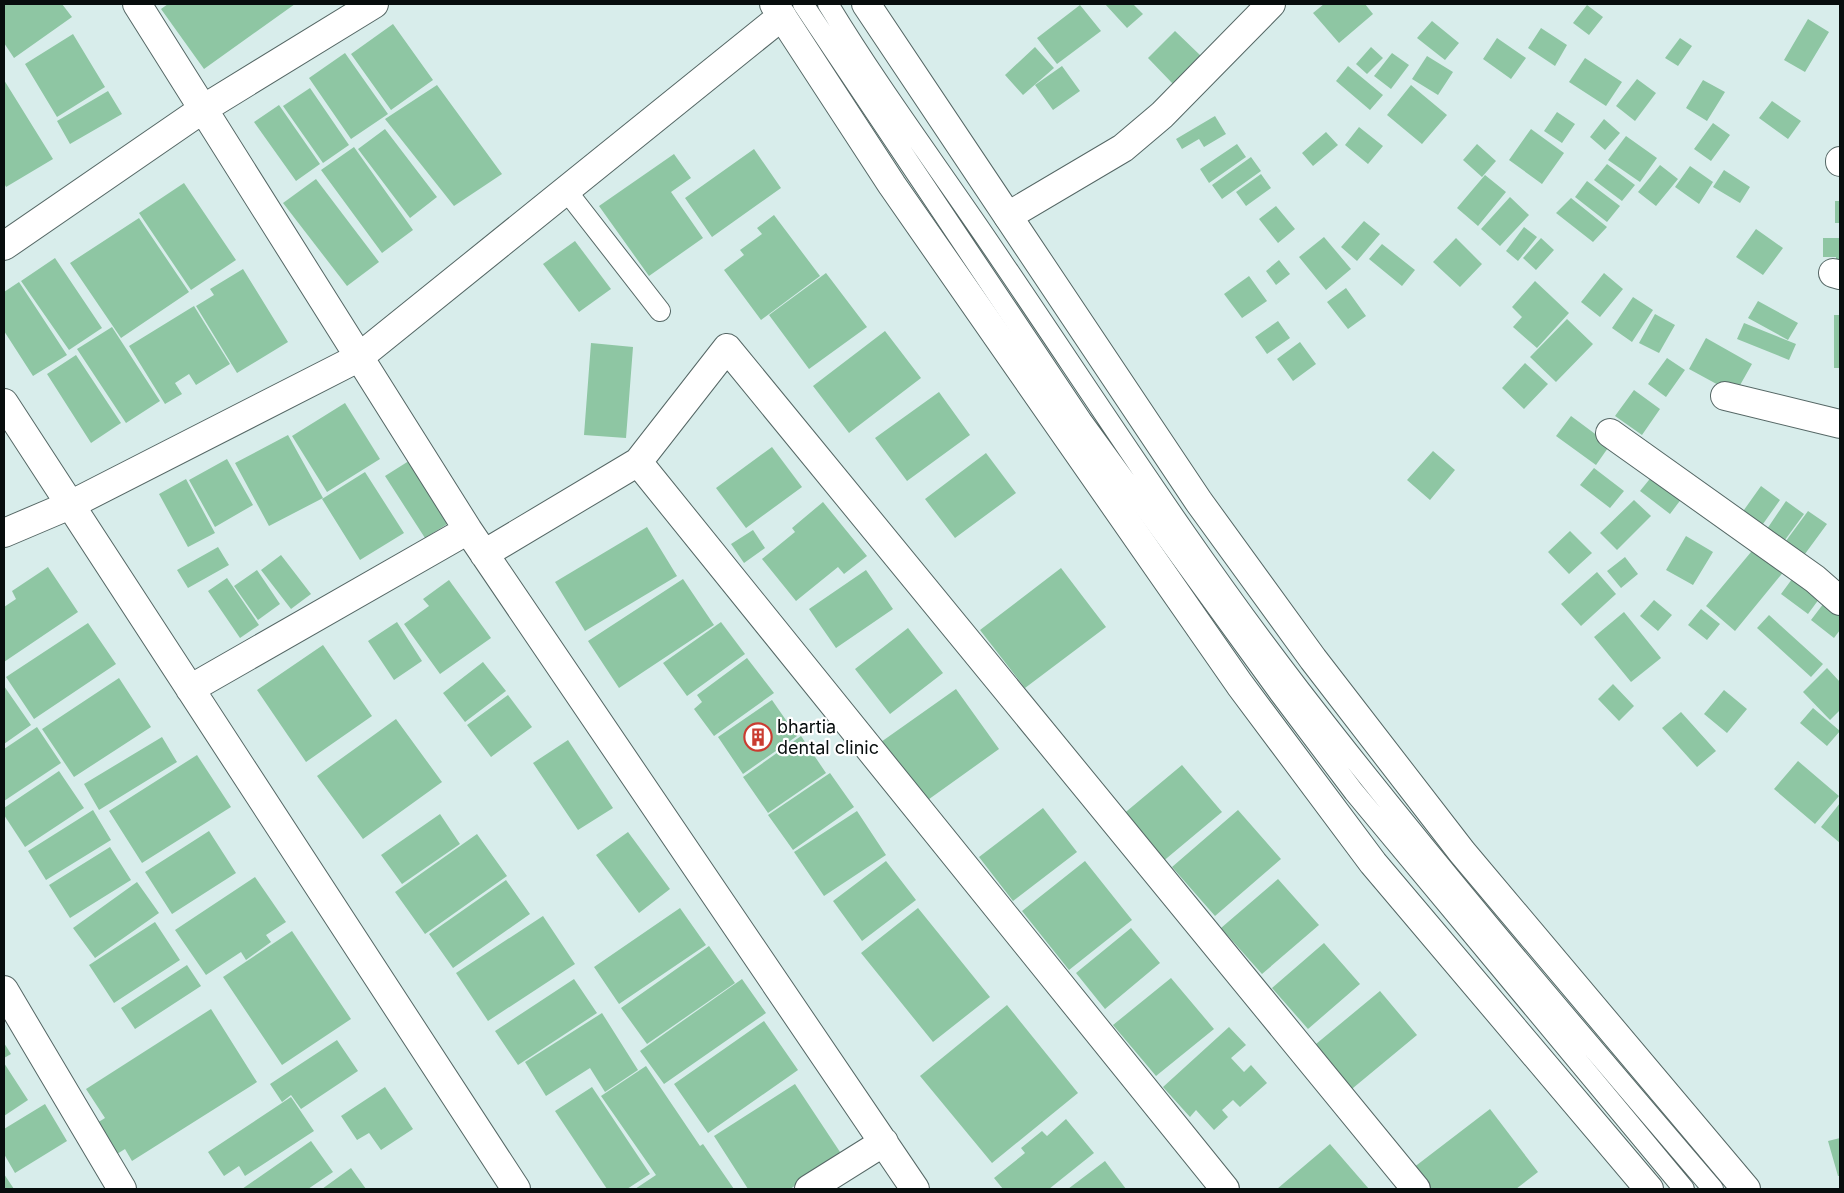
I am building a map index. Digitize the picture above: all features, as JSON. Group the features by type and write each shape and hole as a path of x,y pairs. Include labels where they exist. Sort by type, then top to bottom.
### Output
{"street":[{"path":"137,4 468,530 915,1189"},
{"path":"4,246 203,109 374,4"},
{"path":"866,4 1199,502 1313,659 1462,852 1746,1189"},
{"path":"1008,216 1123,148 1162,115 1271,4"},
{"path":"4,533 70,505 358,358 786,8 898,193 1240,685 1373,863 1649,1189"},
{"path":"484,554 638,462 727,348 1416,1189"},
{"path":"1725,396 1840,424"},
{"path":"4,403 516,1189"},
{"path":"1610,433 1815,579 1840,601"},
{"path":"638,462 1225,1189"},
{"path":"190,689 468,530"},
{"path":"4,990 122,1189"},
{"path":"809,1189 884,1142"}],"lane":[{"path":"828,4 857,51 1003,262 1099,407 1293,681 1419,840 1713,1189"},
{"path":"786,8 1280,694 1360,799 1684,1189"},
{"path":"565,189 660,311"}],"building":[{"path":"4,4 62,4 72,17 14,58 4,43"},
{"path":"168,4 295,4 204,69 161,9"},
{"path":"1105,4 1133,4 1143,14 1127,28"},
{"path":"1324,4 1365,4 1373,14 1339,43 1313,13"},
{"path":"1080,5 1101,31 1057,64 1037,38"},
{"path":"1587,5 1603,17 1589,35 1573,23"},
{"path":"1808,19 1829,32 1805,72 1784,60"},
{"path":"1432,21 1459,43 1445,60 1417,38"},
{"path":"393,24 433,80 391,110 351,54"},
{"path":"1541,28 1567,45 1555,66 1528,48"},
{"path":"1175,31 1201,56 1173,84 1148,58"},
{"path":"73,34 105,87 57,117 25,64"},
{"path":"1497,38 1526,58 1511,79 1483,59"},
{"path":"1680,38 1692,46 1678,66 1665,58"},
{"path":"1035,47 1054,68 1023,95 1005,75"},
{"path":"1371,47 1383,58 1367,74 1356,64"},
{"path":"345,53 388,114 351,139 309,78"},
{"path":"1392,53 1409,65 1391,89 1374,76"},
{"path":"1427,56 1453,72 1438,95 1412,79"},
{"path":"1585,58 1622,82 1606,106 1569,82"},
{"path":"1062,66 1080,91 1053,110 1035,85"},
{"path":"1348,66 1383,95 1370,110 1336,81"},
{"path":"1637,79 1656,93 1635,121 1616,106"},
{"path":"4,80 53,159 6,187 4,183"},
{"path":"1703,80 1725,92 1707,121 1686,108"},
{"path":"437,85 502,174 454,206 385,119"},
{"path":"1411,85 1447,115 1422,144 1387,115"},
{"path":"310,88 349,145 323,163 283,106"},
{"path":"108,91 122,114 70,144 57,121"},
{"path":"1772,101 1801,121 1788,139 1759,118"},
{"path":"279,105 320,164 296,181 254,122"},
{"path":"1557,112 1575,124 1562,143 1544,131"},
{"path":"1215,116 1226,134 1204,147 1199,139 1182,149 1176,139"},
{"path":"1604,119 1620,133 1605,150 1590,137"},
{"path":"1713,123 1730,135 1711,161 1694,149"},
{"path":"1359,127 1383,146 1368,164 1345,145"},
{"path":"385,129 437,197 410,218 358,149"},
{"path":"1531,129 1564,153 1542,184 1509,160"},
{"path":"1326,132 1338,145 1313,166 1302,153"},
{"path":"1626,136 1657,158 1640,182 1608,160"},
{"path":"1237,144 1246,157 1209,183 1200,169"},
{"path":"1477,144 1496,161 1482,177 1463,160"},
{"path":"354,147 413,230 382,253 321,170"},
{"path":"754,149 781,188 712,237 685,198"},
{"path":"674,154 691,178 671,192 703,238 649,276 599,206"},
{"path":"1251,157 1261,171 1222,199 1212,185"},
{"path":"1607,164 1635,185 1622,201 1594,180"},
{"path":"1660,165 1678,179 1656,206 1638,192"},
{"path":"1690,166 1713,182 1699,204 1675,187"},
{"path":"1724,170 1750,187 1740,203 1713,187"},
{"path":"1261,174 1271,188 1246,206 1236,192"},
{"path":"1485,175 1506,192 1478,226 1457,208"},
{"path":"316,179 379,262 347,286 283,203"},
{"path":"1587,181 1620,206 1607,222 1575,197"},
{"path":"184,183 236,260 191,290 139,213"},
{"path":"1510,197 1529,215 1500,246 1481,229"},
{"path":"1571,198 1607,227 1593,242 1556,213"},
{"path":"1835,201 1840,201 1840,223 1835,223"},
{"path":"1276,206 1295,229 1278,243 1259,219"},
{"path":"774,215 820,276 761,320 724,270 744,255 740,250 762,234 757,228"},
{"path":"139,218 189,292 121,338 70,263"},
{"path":"1364,221 1380,234 1357,261 1341,247"},
{"path":"1524,227 1537,237 1518,261 1506,251"},
{"path":"1756,229 1783,248 1763,275 1736,257"},
{"path":"1324,237 1351,269 1326,290 1299,257"},
{"path":"1456,238 1482,264 1460,287 1433,262"},
{"path":"1541,238 1554,250 1536,270 1523,258"},
{"path":"1823,238 1840,238 1840,262 1836,262 1836,257 1823,257"},
{"path":"575,241 611,289 579,312 543,264"},
{"path":"1382,244 1415,270 1402,286 1369,259"},
{"path":"55,258 102,328 69,350 21,281"},
{"path":"1279,260 1290,274 1276,285 1266,271"},
{"path":"243,269 288,342 237,373 196,306 214,295 210,289"},
{"path":"826,273 867,327 809,369 769,315"},
{"path":"1604,273 1623,289 1600,317 1581,302"},
{"path":"1249,276 1267,301 1242,318 1224,294"},
{"path":"1535,281 1569,313 1537,348 1513,327 1522,317 1512,307"},
{"path":"19,282 67,355 33,376 4,331 4,292"},
{"path":"1346,288 1366,316 1348,329 1327,302"},
{"path":"1633,297 1653,310 1632,342 1612,328"},
{"path":"1758,301 1798,323 1788,340 1748,318"},
{"path":"194,306 230,364 196,385 189,374 175,383 182,394 165,404 129,346"},
{"path":"1655,314 1675,325 1659,353 1639,343"},
{"path":"1834,315 1840,315 1840,368 1834,368"},
{"path":"1567,319 1593,344 1556,382 1530,357"},
{"path":"1278,321 1290,338 1267,354 1255,337"},
{"path":"1744,323 1796,344 1789,360 1737,339"},
{"path":"112,327 160,401 126,423 77,349"},
{"path":"885,331 921,378 849,433 813,386"},
{"path":"1706,338 1752,364 1735,394 1689,369"},
{"path":"1300,342 1316,364 1293,381 1277,359"},
{"path":"591,343 633,347 626,438 584,435"},
{"path":"76,355 121,423 91,443 47,374"},
{"path":"1667,358 1685,370 1666,397 1648,384"},
{"path":"1525,363 1548,384 1524,409 1502,388"},
{"path":"1634,390 1660,409 1642,435 1615,416"},
{"path":"939,392 970,435 907,481 875,438"},
{"path":"345,403 380,459 327,492 292,436"},
{"path":"1571,416 1610,445 1596,465 1556,436"},
{"path":"288,435 323,498 269,526 235,463"},
{"path":"772,447 802,487 746,528 716,488"},
{"path":"1433,451 1455,470 1430,500 1407,480"},
{"path":"986,453 1016,493 955,538 925,499"},
{"path":"227,459 253,505 215,527 189,480"},
{"path":"412,459 452,521 425,538 385,476"},
{"path":"1594,468 1624,491 1610,508 1580,485"},
{"path":"365,472 404,533 360,560 322,499"},
{"path":"1653,475 1682,498 1670,514 1640,491"},
{"path":"186,479 215,533 188,547 159,494"},
{"path":"1761,486 1780,500 1758,531 1739,517"},
{"path":"1634,500 1651,516 1617,550 1600,533"},
{"path":"1786,501 1804,514 1782,544 1765,532"},
{"path":"823,502 867,556 844,574 838,567 796,601 762,559 795,532 792,528"},
{"path":"1808,511 1827,524 1802,558 1783,545"},
{"path":"647,527 677,576 585,631 555,582"},
{"path":"753,530 765,548 744,563 731,544"},
{"path":"1570,531 1592,553 1569,574 1548,552"},
{"path":"1686,536 1713,552 1693,585 1666,570"},
{"path":"1756,546 1785,570 1735,631 1706,606"},
{"path":"218,547 229,565 188,588 177,570"},
{"path":"281,555 311,594 291,609 261,570"},
{"path":"1625,557 1638,574 1621,588 1607,571"},
{"path":"48,567 78,612 4,662 4,607 16,599 12,591"},
{"path":"1061,568 1106,627 1025,688 980,630"},
{"path":"257,570 280,604 258,620 234,586"},
{"path":"866,570 893,609 836,648 809,609"},
{"path":"1597,572 1616,594 1581,626 1561,604"},
{"path":"1795,575 1822,595 1808,614 1781,594"},
{"path":"227,578 259,625 240,638 208,591"},
{"path":"683,579 714,625 619,688 588,641"},
{"path":"449,580 491,638 440,674 404,624 429,606 423,599"},
{"path":"1827,599 1840,609 1840,630 1834,638 1811,620"},
{"path":"1654,600 1672,615 1658,631 1640,616"},
{"path":"1701,609 1720,624 1707,640 1688,625"},
{"path":"1624,612 1661,658 1631,682 1594,637"},
{"path":"1769,615 1823,664 1811,677 1757,628"},
{"path":"397,622 422,661 394,680 368,641"},
{"path":"721,622 745,654 687,696 663,663"},
{"path":"88,623 116,664 34,719 6,677"},
{"path":"908,628 943,673 890,714 855,669"},
{"path":"323,645 372,716 306,762 257,690"},
{"path":"747,658 774,693 714,736 694,709 702,702 697,695"},
{"path":"483,662 506,691 465,722 443,693"},
{"path":"1827,668 1840,682 1840,710 1830,720 1803,692"},
{"path":"119,678 151,727 74,777 42,729"},
{"path":"1613,684 1634,706 1619,721 1598,699"},
{"path":"4,686 31,725 4,744"},
{"path":"956,689 999,749 925,802 881,742"},
{"path":"1724,690 1747,709 1727,733 1704,714"},
{"path":"508,695 532,727 491,757 467,725"},
{"name":"bhartia dental clinic","path":"772,700 797,736 743,774 718,737"},
{"path":"1813,708 1840,731 1827,746 1800,723"},
{"path":"1681,712 1716,751 1697,767 1662,728"},
{"path":"396,719 442,782 363,839 317,776"},
{"path":"37,727 61,763 4,801 4,749"},
{"path":"801,736 826,773 768,813 743,777"},
{"path":"162,737 177,762 99,810 84,784"},
{"path":"568,740 613,808 578,830 533,763"},
{"path":"197,755 231,807 142,863 109,811"},
{"path":"1798,761 1839,796 1815,824 1774,789"},
{"path":"1182,765 1222,812 1161,863 1121,816"},
{"path":"59,771 84,808 25,847 4,815 4,808"},
{"path":"830,773 854,807 793,850 768,815"},
{"path":"1840,803 1840,843 1821,827"},
{"path":"1043,808 1077,852 1013,901 979,857"},
{"path":"93,810 111,840 46,880 28,851"},
{"path":"1238,810 1281,859 1215,916 1172,867"},
{"path":"857,811 886,855 824,896 794,852"},
{"path":"440,814 460,844 402,884 381,855"},
{"path":"209,831 236,873 172,914 145,872"},
{"path":"628,832 670,889 639,913 596,855"},
{"path":"477,834 507,876 425,934 395,892"},
{"path":"110,847 131,880 70,918 49,885"},
{"path":"886,861 916,900 862,941 833,901"},
{"path":"1085,861 1132,920 1069,970 1022,911"},
{"path":"255,877 286,922 266,935 271,942 246,960 241,952 206,975 175,930"},
{"path":"1278,879 1319,925 1262,974 1221,928"},
{"path":"506,880 530,914 453,968 429,934"},
{"path":"137,882 159,913 95,958 73,928"},
{"path":"680,908 706,945 619,1004 594,967"},
{"path":"918,908 990,997 933,1042 861,953"},
{"path":"543,916 575,964 488,1021 456,973"},
{"path":"155,922 180,960 114,1003 89,965"},
{"path":"1131,928 1160,963 1105,1009 1076,973"},
{"path":"292,931 351,1019 282,1065 223,977"},
{"path":"1324,943 1360,984 1308,1029 1272,988"},
{"path":"709,946 735,983 647,1044 621,1008"},
{"path":"187,965 201,986 135,1029 121,1008"},
{"path":"1171,978 1214,1029 1156,1076 1113,1025"},
{"path":"574,979 597,1013 518,1065 495,1031"},
{"path":"742,979 766,1013 664,1084 640,1051"},
{"path":"1380,991 1417,1035 1347,1093 1310,1049"},
{"path":"1007,1005 1078,1093 992,1163 920,1076"},
{"path":"211,1009 257,1082 132,1161 125,1149 109,1159 89,1128 105,1118 86,1089"},
{"path":"602,1013 638,1070 605,1092 590,1068 546,1096 525,1062"},
{"path":"764,1021 798,1070 708,1133 674,1084"},
{"path":"1229,1027 1246,1045 1231,1058 1244,1072 1251,1065 1267,1083 1240,1107 1233,1100 1222,1110 1228,1117 1214,1130 1196,1110 1190,1117 1163,1087"},
{"path":"337,1040 358,1071 301,1109 291,1095 282,1102 270,1084"},
{"path":"4,1043 11,1054 4,1058"},
{"path":"4,1063 28,1100 4,1116"},
{"path":"646,1066 700,1146 703,1144 734,1189 635,1189 656,1175 601,1096"},
{"path":"795,1084 842,1155 790,1189 748,1189 714,1136"},
{"path":"385,1087 413,1129 381,1150 369,1133 357,1140 341,1116"},
{"path":"592,1087 650,1174 627,1189 607,1189 555,1111"},
{"path":"291,1097 314,1131 245,1176 239,1166 224,1176 208,1152"},
{"path":"45,1104 67,1141 15,1173 4,1154 4,1129"},
{"path":"1490,1109 1538,1172 1516,1189 1429,1189 1413,1168"},
{"path":"1066,1119 1094,1153 1049,1189 1003,1189 994,1178 1025,1153 1021,1148 1042,1131 1047,1136"},
{"path":"1840,1138 1840,1176 1838,1176 1828,1141"},
{"path":"311,1141 333,1172 308,1189 242,1189"},
{"path":"1330,1144 1369,1189 1277,1189"},
{"path":"1105,1161 1126,1189 1068,1189"},
{"path":"351,1168 366,1189 322,1189"},
{"path":"4,1174 14,1189 4,1189"}],"place":[{"name":"bhartia dental clinic","path":"758,737"}]}
